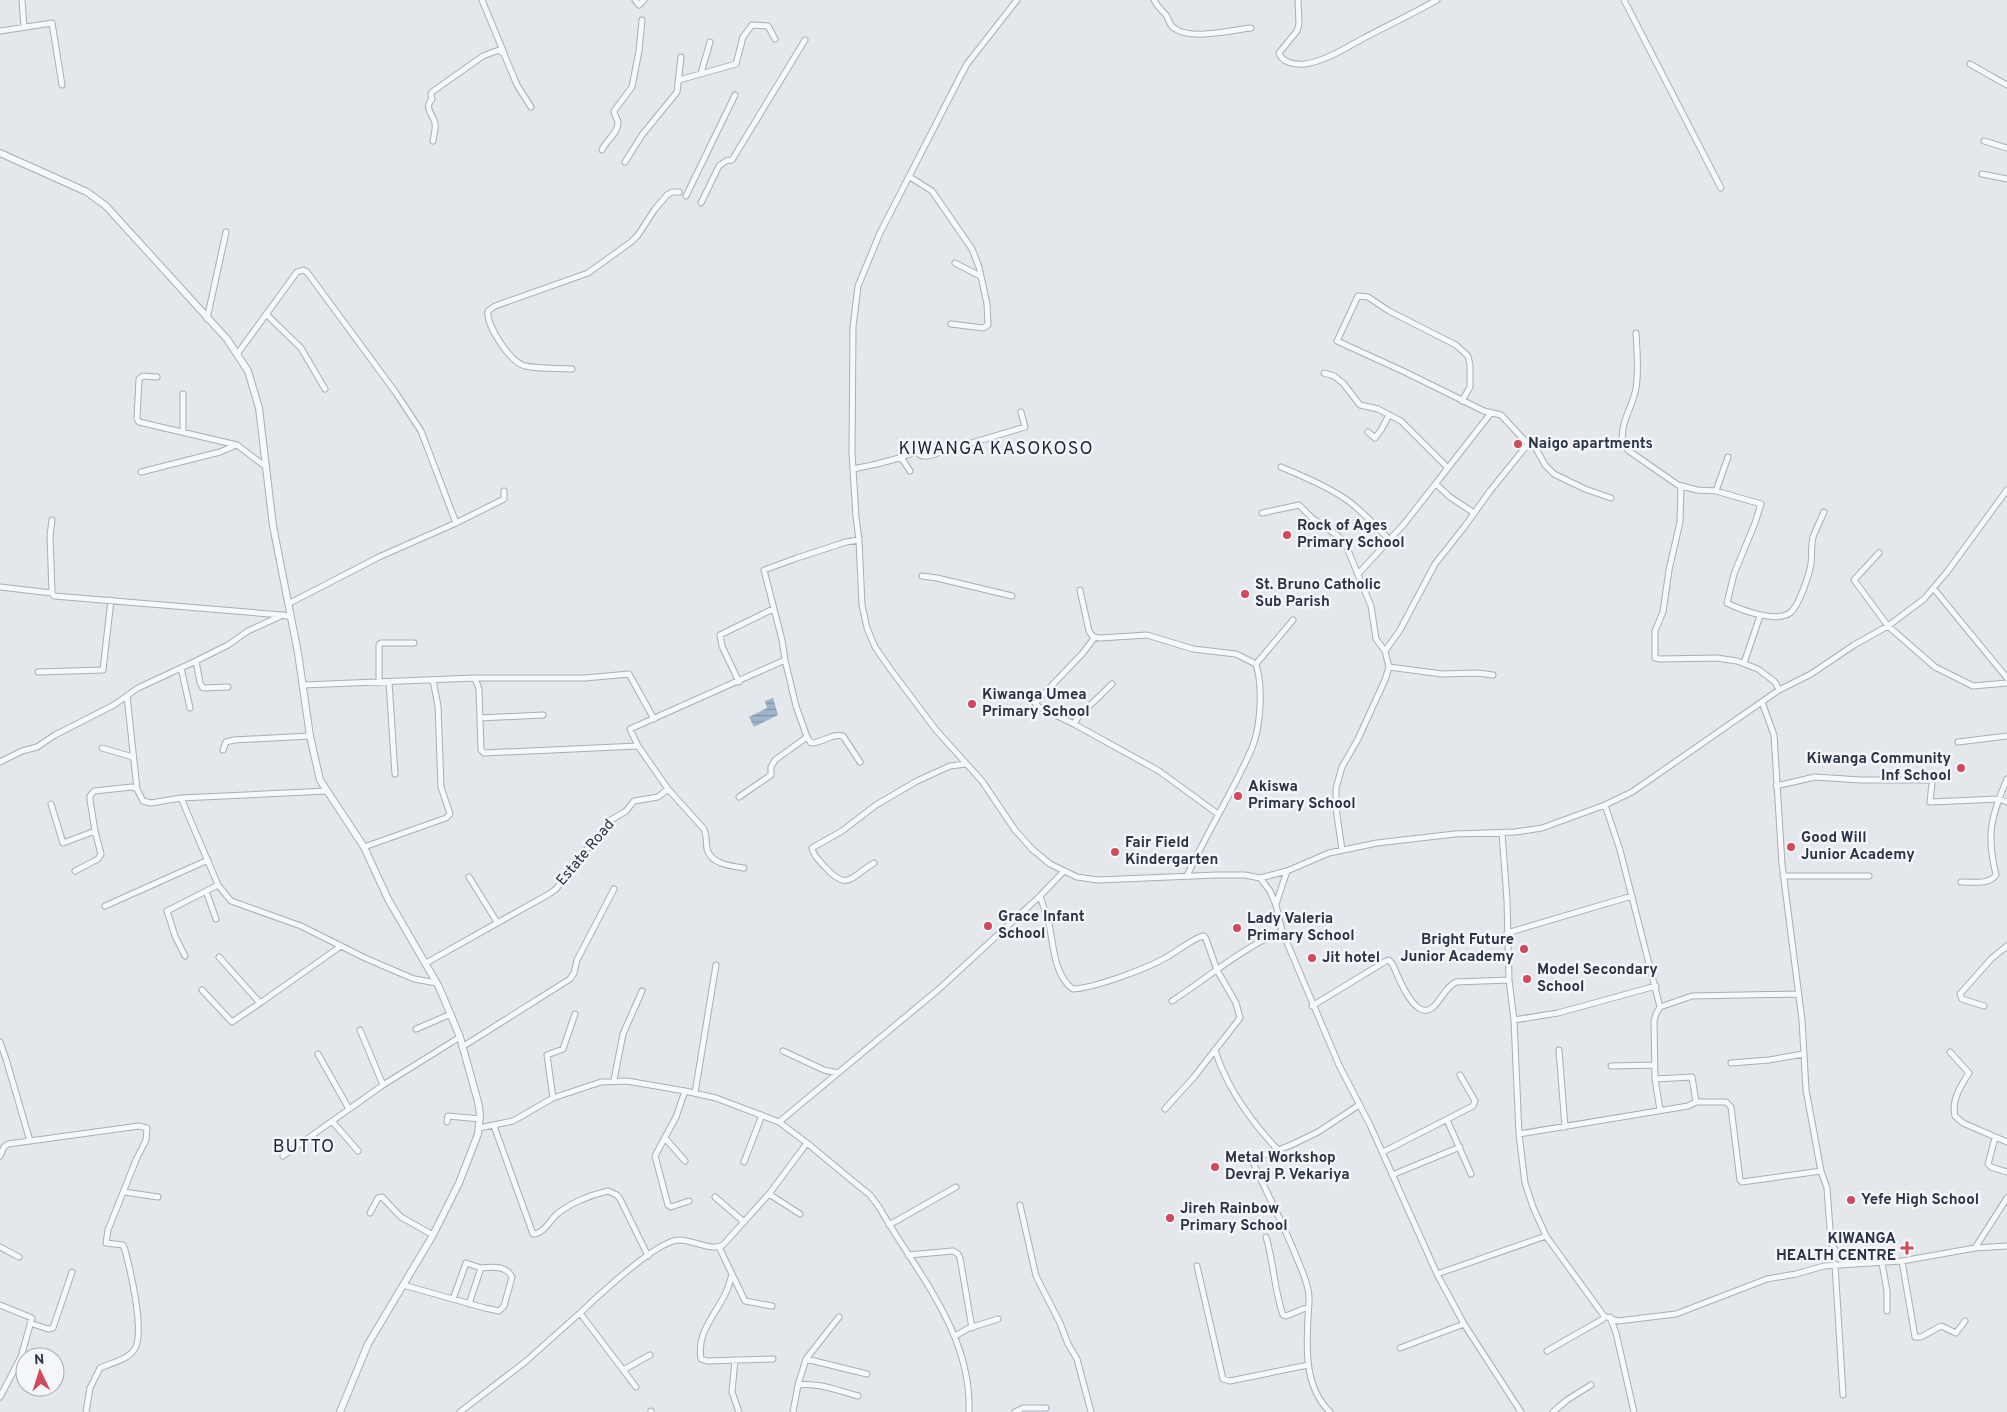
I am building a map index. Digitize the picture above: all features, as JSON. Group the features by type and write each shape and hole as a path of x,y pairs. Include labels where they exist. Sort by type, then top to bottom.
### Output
{"street":[{"path":"22,0 24,27"},
{"path":"482,0 522,94 531,107"},
{"path":"635,0 639,5 644,0"},
{"path":"1017,0 967,64 871,252 858,286 852,340 853,469 856,517 860,540 862,605 867,628 876,647 936,730 982,781 1015,830 1032,849 1063,872 1077,877 1098,880 1245,875 1260,878 1287,871 1315,858 1342,850 1430,836 1502,833 1542,828 1605,805 1632,792 1779,690 1811,674 1854,645 1888,626 1924,599 1934,589 2007,490"},
{"path":"1154,0 1157,7 1167,16 1172,27 1180,32 1195,35 1251,28"},
{"path":"1298,0 1299,24 1297,32 1279,53 1285,61 1295,64 1307,64 1336,53 1437,0"},
{"path":"1624,0 1721,188"},
{"path":"602,150 617,126 618,122 614,111 632,87 639,51 642,20"},
{"path":"0,31 50,22 53,25 62,85"},
{"path":"679,80 736,64 743,37 752,25 768,26 775,39"},
{"path":"702,204 719,166 726,161 732,160 805,40"},
{"path":"701,73 710,42"},
{"path":"433,141 435,125 428,108 428,103 432,99 432,92 483,56 498,50 504,54"},
{"path":"625,162 642,135 674,96 679,80 681,57"},
{"path":"1970,64 2007,85"},
{"path":"686,196 736,95"},
{"path":"1984,141 2007,148"},
{"path":"0,153 60,179 87,192 102,202 123,223 238,353 248,372 256,392 273,526 303,685 310,736 320,780 364,847 388,899 437,984 460,1037 474,1083 480,1119 470,1159 433,1235 368,1344 340,1412"},
{"path":"1982,174 2007,179"},
{"path":"910,177 932,191 972,249 978,262 987,304 988,325 983,328 951,324"},
{"path":"572,369 523,366 505,349 495,336 487,316 488,310 510,300 588,273 631,242 667,196 672,192 679,192"},
{"path":"207,319 226,232"},
{"path":"955,263 980,276"},
{"path":"238,353 297,272 303,270 307,272 396,393 421,431 456,523"},
{"path":"1462,401 1470,387 1469,358 1465,353 1456,345 1389,311 1368,297 1358,296 1337,341 1462,401 1501,415 1528,444 1535,447 1554,474 1585,489 1611,498"},
{"path":"266,314 301,348 325,389"},
{"path":"1636,333 1636,386 1633,402 1624,422 1623,444 1629,451 1681,486 1697,490 1716,491 1761,504 1734,574 1727,602 1729,604 1760,616 1782,616 1789,613 1794,608 1811,564 1814,535 1824,512"},
{"path":"1324,373 1334,376 1343,383 1360,405 1371,406 1389,414 1407,426 1448,468"},
{"path":"157,377 140,377 137,419 142,423 237,445 266,467"},
{"path":"183,394 183,432"},
{"path":"853,469 916,452 922,456 928,456 1026,427 1020,412"},
{"path":"1358,574 1390,540 1492,413"},
{"path":"1368,432 1375,438 1389,414"},
{"path":"1385,651 1400,630 1435,564 1528,444"},
{"path":"141,472 220,452 237,445"},
{"path":"1716,491 1728,457"},
{"path":"899,458 903,460 910,472"},
{"path":"1281,467 1328,488 1344,498 1390,540"},
{"path":"1436,484 1474,513"},
{"path":"1681,486 1680,522 1669,570 1663,612 1655,631 1655,658 1668,660 1717,658 1744,663 1771,678 1779,690"},
{"path":"288,604 379,557 456,523 504,499 504,490"},
{"path":"1262,513 1299,505 1312,518 1338,536 1344,543 1371,606 1376,639 1385,651 1389,667 1358,739 1342,767 1336,788 1336,808 1342,850"},
{"path":"52,520 50,536 52,593"},
{"path":"860,540 846,542 774,565 764,570 796,706 808,737 811,743 818,743 836,734 843,736 860,762"},
{"path":"1879,552 1854,580 1888,626 1935,667 1973,686 2007,683"},
{"path":"922,576 1012,596"},
{"path":"0,587 52,593 58,596 283,614 291,617"},
{"path":"1934,589 2007,678"},
{"path":"1080,590 1089,631 1095,637 1147,635 1193,649 1236,654 1256,664 1259,673 1260,689 1256,734 1252,747 1187,876"},
{"path":"38,672 103,670 111,600"},
{"path":"739,682 722,646 720,635 773,609"},
{"path":"0,762 16,753 37,747 55,735 114,705 138,688 228,645 248,631 283,614"},
{"path":"1744,663 1760,616"},
{"path":"1256,664 1293,620"},
{"path":"1095,637 1082,654 1035,703 1039,707 1159,771 1218,814"},
{"path":"379,683 379,645 381,643 414,643"},
{"path":"744,868 724,865 716,860 707,850 707,835 704,829 668,789 638,746 630,729 785,660"},
{"path":"196,661 200,685 203,688 228,687"},
{"path":"1389,667 1442,674 1493,676"},
{"path":"181,668 190,708"},
{"path":"303,685 475,678 585,678 629,674 654,719"},
{"path":"475,678 479,689 481,750 486,754 638,746"},
{"path":"364,847 446,818 450,814 441,788 438,706 433,680"},
{"path":"389,682 395,774"},
{"path":"1074,724 1079,716 1112,684"},
{"path":"127,696 137,789 140,798 146,803 181,798 327,791"},
{"path":"1762,702 1774,729 1783,876 1802,1020 1806,1090 1821,1171 1827,1188 1831,1243 1837,1254 1850,1263"},
{"path":"480,718 542,716"},
{"path":"223,750 226,742 234,740 310,736"},
{"path":"1958,742 2007,736"},
{"path":"739,797 772,775 771,766 775,760 808,737"},
{"path":"102,748 133,757"},
{"path":"874,863 847,880 841,881 814,856 812,848 842,831 876,805 917,782 950,766 966,764"},
{"path":"1776,786 1815,777 1860,780 1931,780 1930,802 1999,799 2007,802"},
{"path":"1962,882 1988,882 1996,875 1992,861 1990,831 2007,779"},
{"path":"75,871 101,856 90,800 92,792 132,787 137,789"},
{"name":"Estate Road","path":"426,963 552,892 611,820 626,811 634,801 658,797 668,789"},
{"path":"181,798 218,885 225,896 235,903 301,926 414,979 437,984"},
{"path":"51,804 64,843 95,831"},
{"path":"1605,805 1620,850 1656,986 1660,1008"},
{"path":"1502,833 1519,1134 1526,1182 1533,1207 1546,1236 1607,1316 1616,1333 1634,1412"},
{"path":"105,906 208,860"},
{"path":"1276,904 1287,871"},
{"path":"779,1122 928,999 1040,896 1063,872"},
{"path":"1783,876 1869,876"},
{"path":"469,877 498,922"},
{"path":"1260,878 1270,891 1276,904 1282,931 1312,1006 1328,1036 1339,1065 1383,1152 1437,1274 1464,1324 1521,1412"},
{"path":"185,956 166,911 218,885"},
{"path":"462,1047 570,978 574,973 577,960 614,889"},
{"path":"206,891 216,919"},
{"path":"1040,896 1060,970 1064,979 1073,989 1088,987 1160,961 1200,937 1204,936 1206,939 1217,970 1236,1003 1240,1018 1194,1077 1165,1109"},
{"path":"1507,933 1632,896"},
{"path":"1172,1001 1247,948 1282,931"},
{"path":"202,990 232,1022 341,946"},
{"path":"1984,1006 1962,1000 1960,994 1992,958 2007,946"},
{"path":"219,957 260,1003"},
{"path":"1312,1006 1389,960 1413,1004 1420,1010 1432,1008 1449,985 1456,982 1510,980"},
{"path":"695,1093 716,965"},
{"path":"1514,1020 1558,1013 1656,986"},
{"path":"614,1080 623,1034 642,991"},
{"path":"1660,1110 1655,1079 1654,1021 1660,1008 1692,996 1798,994"},
{"path":"416,1029 451,1014"},
{"path":"554,1098 547,1055 563,1049 575,1014"},
{"path":"360,1030 383,1085"},
{"path":"283,1156 383,1085 460,1037"},
{"path":"0,1042 30,1141"},
{"path":"1215,1050 1220,1065 1236,1095 1277,1149"},
{"path":"1559,1050 1565,1126"},
{"path":"784,1051 824,1070 838,1073"},
{"path":"1950,1052 1969,1073 1958,1092 1955,1116 1963,1123 2007,1142"},
{"path":"318,1054 349,1109"},
{"path":"1731,1063 1769,1060 1803,1054"},
{"path":"1611,1066 1655,1065"},
{"path":"1383,1152 1447,1120 1474,1104 1474,1099 1460,1075"},
{"path":"1655,1079 1692,1077 1696,1102"},
{"path":"479,1128 494,1126 523,1116 554,1098 592,1085 614,1080 648,1084 716,1098 779,1122 870,1195 936,1300 955,1336 964,1362 969,1389 969,1412"},
{"path":"685,1091 676,1117 656,1156 668,1205 672,1207 689,1201"},
{"path":"1519,1134 1688,1106 1696,1102 1726,1102 1731,1107 1739,1174 1742,1182 1821,1171"},
{"path":"1330,1412 1318,1393 1308,1366 1309,1302 1305,1279 1252,1160 1318,1132 1359,1105"},
{"path":"744,1162 762,1115"},
{"path":"447,1122 448,1116 480,1119"},
{"path":"1447,1120 1471,1174"},
{"path":"332,1121 358,1151"},
{"path":"0,1156 4,1147 8,1144 146,1126 148,1131 108,1230 106,1243 123,1244 132,1278 139,1339 136,1348 127,1357 100,1368 90,1388 86,1412"},
{"path":"494,1126 533,1234 539,1233 567,1207 608,1191 617,1195 620,1199 648,1256"},
{"path":"665,1138 685,1161"},
{"path":"1995,1138 1988,1164 1991,1167 2007,1172"},
{"path":"460,1412 525,1362 580,1313 662,1246 676,1240 693,1241 719,1247 726,1243 769,1194 807,1143"},
{"path":"1392,1175 1460,1147"},
{"path":"889,1225 956,1188"},
{"path":"124,1192 158,1197"},
{"path":"769,1194 800,1214"},
{"path":"370,1213 378,1198 382,1197 401,1217 433,1235"},
{"path":"715,1197 744,1222"},
{"path":"1975,1248 2007,1198"},
{"path":"1020,1205 1036,1276 1077,1359 1090,1400 1091,1412"},
{"path":"1437,1274 1546,1236"},
{"path":"1266,1237 1271,1254 1278,1302 1283,1315 1286,1316 1308,1307"},
{"path":"1607,1316 1618,1321 1676,1314 1767,1279 1835,1264 1902,1261 1975,1248 2007,1246"},
{"path":"0,1247 19,1257"},
{"path":"719,1247 745,1301 772,1306"},
{"path":"908,1255 953,1251 958,1254 972,1328"},
{"path":"1902,1261 1915,1337 1921,1337 1941,1326 1956,1333 1965,1321"},
{"path":"403,1285 469,1304 499,1310 504,1306 512,1277 510,1273 501,1268 481,1268 466,1263 453,1299"},
{"path":"1882,1263 1887,1291 1887,1311"},
{"path":"1835,1264 1843,1396"},
{"path":"1197,1266 1223,1378 1230,1381 1308,1366"},
{"path":"469,1304 481,1268"},
{"path":"30,1323 48,1329 53,1328 72,1272"},
{"path":"732,1275 728,1290 702,1334 700,1351 702,1360 773,1359"},
{"path":"0,1305 30,1316 32,1319 19,1362 0,1397"},
{"path":"580,1313 636,1387"},
{"path":"1547,1351 1607,1316"},
{"path":"793,1412 798,1385 806,1359 839,1317"},
{"path":"955,1336 998,1319"},
{"path":"1400,1348 1464,1324"},
{"path":"623,1370 650,1356"},
{"path":"806,1359 867,1374"},
{"path":"735,1360 732,1392 739,1412"},
{"path":"798,1385 808,1383 858,1396"},
{"path":"1553,1412 1567,1400 1591,1385"},
{"path":"1015,1412 1023,1408 1046,1408"}],"water":[{"path":"773,698 778,715 754,727 749,717 767,708 765,701"}],"place":[{"name":"Naigo apartments","path":"1518,444"},
{"name":"Rock of Ages Primary School","path":"1287,535"},
{"name":"St. Bruno Catholic Sub Parish","path":"1245,594"},
{"name":"Kiwanga Umea Primary School","path":"972,704"},
{"name":"Kiwanga Community Inf School","path":"1961,768"},
{"name":"Akiswa Primary School","path":"1238,796"},
{"name":"Good Will Junior Academy","path":"1791,847"},
{"name":"Fair Field Kindergarten","path":"1115,852"},
{"name":"Grace Infant School","path":"988,926"},
{"name":"Lady Valeria Primary School","path":"1237,928"},
{"name":"Bright Future Junior Academy","path":"1524,949"},
{"name":"Jit hotel","path":"1312,958"},
{"name":"Model Secondary School","path":"1527,979"},
{"name":"Metal Workshop Devraj P. Vekariya","path":"1215,1167"},
{"name":"Yefe High School","path":"1851,1200"},
{"name":"Jireh Rainbow Primary School","path":"1170,1218"},
{"name":"KIWANGA HEALTH CENTRE","path":"1907,1248"}],"district":[{"name":"KIWANGA KASOKOSO","path":"996,449"},
{"name":"BUTTO","path":"304,1147"}]}
